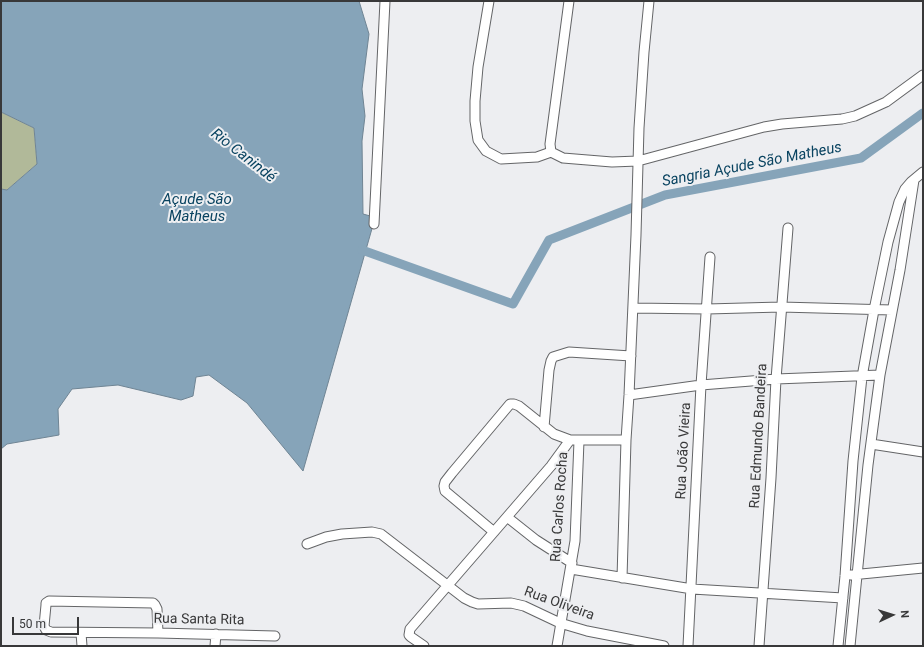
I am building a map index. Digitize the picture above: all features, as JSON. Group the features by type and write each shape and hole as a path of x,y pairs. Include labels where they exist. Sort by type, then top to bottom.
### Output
{"street":[{"path":"374,224 385,1"},
{"path":"489,1 478,67 474,121 478,140 486,151 501,159 537,157 552,152 563,158 581,160 612,162 638,161 764,127 842,119 855,116 886,102 923,75"},
{"path":"552,152 550,144 569,1"},
{"path":"622,578 626,440 633,308 639,128 644,52 650,1"},
{"path":"838,646 845,576 853,461 862,377 874,310 888,242 899,202 905,189 914,178 923,172"},
{"path":"850,646 871,444 880,376 914,178"},
{"name":"Rua Edmundo Bandeira","path":"759,646 771,478 776,379 788,228"},
{"name":"Rua João Vieira","path":"688,646 701,385 710,256"},
{"path":"633,308 707,309 781,307 892,310"},
{"path":"544,427 549,370 553,357 569,352 631,356"},
{"path":"629,395 701,385 776,379 880,376"},
{"path":"494,532 445,491 445,482 510,404 519,406 554,434 574,441 626,440"},
{"path":"424,646 409,635 410,629 574,441"},
{"name":"Rua Carlos Rocha","path":"557,646 575,534 574,441"},
{"path":"871,444 923,452"},
{"path":"507,517 571,566 622,578 692,589 843,598"},
{"name":"Rua Oliveira","path":"307,544 326,536 372,532 381,534 464,598 472,602 478,604 512,603 524,606 560,623 587,631 664,646"},
{"path":"845,576 923,568"},
{"name":"Rua Santa Rita","path":"158,633 157,609 153,603 50,601 46,603 44,626 46,630 51,632 275,636"},
{"path":"81,632 82,646"},
{"path":"215,646 216,634"}],"green space":[{"path":"1,112 34,128 37,164 7,190 1,189"}],"water":[{"name":"Açude São Matheus","path":"1,1 359,1 369,34 362,89 365,116 362,141 363,214 374,217 303,471 247,403 209,375 196,377 193,396 181,400 118,385 72,389 58,409 59,435 7,444 1,449 1,189 7,190 37,164 34,128 1,112"}],"waterway":[{"name":"Sangria Açude São Matheus","path":"362,250 513,304 549,240 665,195 861,158 923,113"}],"water label":[{"name":"Rio Canindé","path":"243,156"}]}
